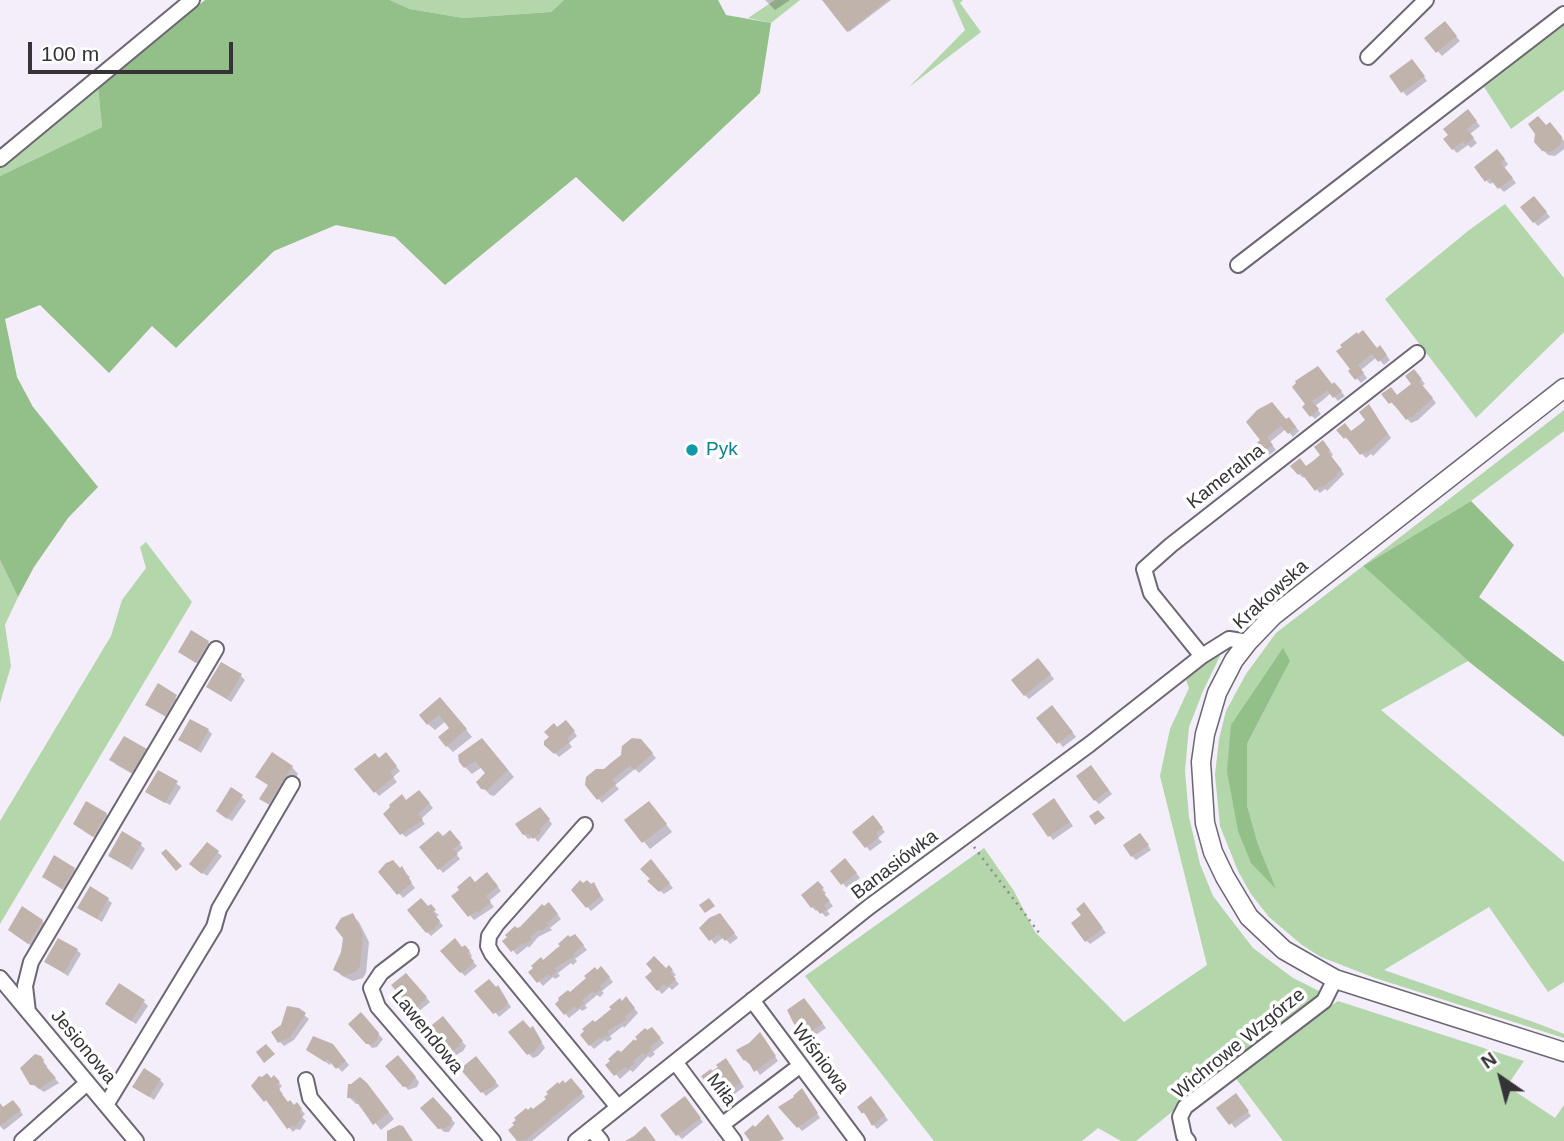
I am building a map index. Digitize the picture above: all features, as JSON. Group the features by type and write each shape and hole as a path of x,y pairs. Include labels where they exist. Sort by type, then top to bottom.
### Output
{"main road":[{"name":"Krakowska","path":"1564,388 1273,615 1234,660 1217,694 1205,734 1201,762 1205,823 1221,869 1249,917 1284,950 1335,979 1564,1052"}],"street":[{"path":"0,159 192,0"},
{"path":"1368,57 1426,0"},
{"path":"1238,265 1564,14"},
{"name":"Kameralna","path":"1202,656 1151,593 1144,569 1417,353"},
{"name":"Banasiówka","path":"576,1141 869,907 1090,744 1202,656 1229,639 1248,642"},
{"path":"28,1012 25,986 30,962 216,649"},
{"path":"106,1105 214,927 219,909 292,783"},
{"path":"585,825 496,923 489,936 488,946 617,1106"},
{"name":"Lawendowa","path":"411,950 381,973 371,988 378,1007 493,1141"},
{"name":"Jesionowa","path":"0,978 136,1141"},
{"name":"Wichrowe Wzgórze","path":"1188,1141 1184,1136 1180,1117 1185,1107 1324,1001 1335,979"},
{"name":"Wiśniowa","path":"752,1000 857,1141"},
{"name":"Miła","path":"676,1063 733,1141"},
{"path":"723,1125 793,1071"},
{"path":"306,1080 310,1098 346,1141"},
{"path":"22,1141 87,1083"},
{"path":"591,1129 601,1141"}],"path":[{"path":"966,836 1040,934"}],"green space":[{"path":"205,0 390,0 410,9 463,18 551,12 564,0 718,0 726,15 771,23 760,93 623,222 576,177 445,285 395,237 336,225 274,251 176,348 152,326 109,373 40,305 5,319 17,377 33,407 98,487 68,518 34,567 18,597 0,560 0,176 102,127 98,87"},
{"path":"390,0 564,0 551,12 463,18 410,9"},
{"path":"775,0 800,0 771,23 748,18"},
{"path":"952,0 963,0 960,3 981,32 909,87 965,30"},
{"path":"1564,24 1564,90 1511,129 1484,87"},
{"path":"98,87 102,127 0,176 0,167"},
{"path":"1505,204 1564,278 1564,332 1476,418 1385,299"},
{"path":"1564,410 1564,431 1471,501 1363,566"},
{"path":"1471,501 1514,545 1479,597 1564,662 1564,737 1468,661 1363,566"},
{"path":"146,542 192,602 0,924 0,821 111,636 122,600 146,568 140,547"},
{"path":"0,560 18,597 5,625 11,666 0,703"},
{"path":"1363,566 1468,661 1381,710 1564,862 1564,982 1548,992 1489,907 1384,970 1539,1024 1564,1034 1564,1038 1375,978 1321,957 1269,917 1251,894 1238,871 1220,826 1215,775 1219,739 1226,711 1246,674 1276,633","holes":["1290,661 1247,744 1247,805 1258,844 1275,887 1227,771"]},
{"path":"1283,648 1290,661 1247,744 1247,805 1258,844 1276,889 1251,863 1238,831 1227,771 1231,725"},
{"path":"1215,652 1220,656 1189,727 1185,771 1189,817 1200,864 1213,896 1253,948 1293,978 1323,993 1304,1005 1136,1141 1121,1141 1098,1128 1082,1141 934,1141 805,976 984,848 1014,891 1035,932 1124,1022 1207,965 1160,776 1170,729 1189,688 1186,680"},
{"path":"1338,1001 1524,1061 1507,1086 1555,1118 1564,1105 1564,1141 1283,1141 1234,1076"}],"building":[{"path":"822,0 888,0 847,32"},
{"path":"1445,21 1457,36 1436,53 1424,38"},
{"path":"1412,59 1425,76 1401,93 1389,76"},
{"path":"1468,109 1477,121 1467,129 1474,138 1465,145 1463,141 1452,150 1443,139 1448,135 1443,129"},
{"path":"1538,116 1546,125 1550,122 1562,137 1561,144 1551,152 1542,151 1534,142 1535,134 1528,124"},
{"path":"1497,149 1505,159 1501,163 1513,178 1498,189 1489,178 1485,182 1474,167"},
{"path":"1534,196 1547,212 1533,223 1520,207"},
{"path":"1363,330 1377,348 1380,345 1387,355 1378,362 1372,354 1358,365 1364,373 1355,380 1336,351 1342,347 1340,345"},
{"path":"1318,366 1332,384 1334,382 1342,391 1333,398 1327,390 1312,401 1319,409 1310,417 1302,407 1305,404 1292,387 1295,381"},
{"path":"1414,369 1422,379 1419,381 1433,398 1406,420 1392,402 1389,404 1381,394 1391,387 1397,395 1411,384 1405,376"},
{"path":"1272,402 1296,427 1288,434 1281,426 1267,437 1273,445 1264,452 1257,443 1260,440 1246,422 1257,410"},
{"path":"1369,404 1388,434 1367,453 1366,451 1360,455 1346,437 1344,439 1336,430 1345,423 1351,431 1359,425 1365,420 1359,412"},
{"path":"1323,440 1330,450 1328,452 1342,470 1315,491 1301,473 1298,475 1290,466 1300,458 1306,466 1313,461 1320,455 1314,447"},
{"path":"191,630 209,641 196,663 178,652"},
{"path":"1038,658 1051,674 1024,696 1011,680"},
{"path":"221,662 242,674 227,699 206,687"},
{"path":"158,683 177,695 165,716 145,705"},
{"path":"440,697 467,729 446,747 438,737 449,728 439,715 427,725 419,715"},
{"path":"1052,705 1073,732 1057,744 1036,718"},
{"path":"190,719 209,729 197,750 178,740"},
{"path":"566,720 575,731 567,738 570,742 554,754 544,745 544,741 549,737 544,732 554,723 557,727"},
{"path":"124,736 147,749 132,773 109,760"},
{"path":"482,738 508,770 487,790 481,789 476,782 485,773 475,761 464,768 458,755"},
{"path":"632,738 641,739 653,753 634,770 630,765 612,780 616,784 597,800 585,785 586,777 596,769 604,769 621,755 622,746"},
{"path":"272,752 293,766 268,804 259,799 268,785 255,777"},
{"path":"386,752 397,766 390,772 394,777 374,793 354,769 375,753 379,758"},
{"path":"1091,765 1109,790 1094,801 1076,776"},
{"path":"158,770 178,781 165,803 145,792"},
{"path":"231,787 243,795 227,819 216,811"},
{"path":"419,790 430,803 418,814 423,820 400,835 383,814 402,794 406,800"},
{"path":"1054,798 1070,822 1048,837 1032,814"},
{"path":"86,801 107,813 93,837 73,824"},
{"path":"649,801 667,824 642,843 624,820"},
{"path":"540,807 550,819 533,839 529,834 523,835 515,824"},
{"path":"1098,810 1105,818 1095,825 1089,816"},
{"path":"873,815 883,828 876,833 879,837 865,848 852,832"},
{"path":"450,830 461,843 453,849 458,854 438,870 419,847 438,831 443,836"},
{"path":"122,831 142,843 128,867 108,856"},
{"path":"1140,833 1149,845 1131,857 1123,845"},
{"path":"207,842 219,851 202,874 189,864"},
{"path":"166,849 182,866 176,871 161,853"},
{"path":"54,855 75,868 62,889 42,877"},
{"path":"845,858 857,873 841,885 830,871"},
{"path":"651,859 670,883 659,892 647,881 650,879 640,869"},
{"path":"393,860 400,868 402,866 412,883 397,895 378,872"},
{"path":"487,872 498,886 486,896 491,902 478,913 476,911 468,917 451,896 470,876 475,882"},
{"path":"580,880 583,883 587,880 591,884 594,882 601,896 586,908 571,890"},
{"path":"818,881 830,901 824,906 827,909 820,914 814,906 811,908 801,895"},
{"path":"90,886 109,898 97,919 77,908"},
{"path":"421,898 436,910 433,912 440,921 433,930 426,933 407,910"},
{"path":"709,898 715,906 705,913 699,905"},
{"path":"549,902 558,914 542,931 540,929 530,937 532,939 511,952 502,941 507,937 505,935 515,926 520,927 542,904 544,906"},
{"path":"1084,902 1103,928 1085,942 1071,923 1081,915 1076,909"},
{"path":"22,906 43,920 28,944 8,930"},
{"path":"353,913 363,934 360,966 357,971 345,976 333,970 341,952 343,938 335,928 341,918"},
{"path":"720,913 735,933 725,941 719,934 709,941 699,928 709,918"},
{"path":"575,934 584,945 573,954 575,956 555,968 557,971 550,977 548,974 537,983 528,972 533,968 531,966 560,946 558,944 568,935 570,937"},
{"path":"58,938 78,949 64,973 44,962"},
{"path":"455,938 462,947 465,945 470,951 467,953 474,961 460,973 440,951"},
{"path":"654,956 666,968 669,965 673,970 670,972 676,979 667,987 664,984 657,991 645,977 652,971 646,964"},
{"path":"601,966 610,977 600,986 602,989 594,994 592,992 582,1000 584,1003 577,1009 575,1006 564,1015 555,1004 558,998 568,990 570,992 595,967 597,970"},
{"path":"406,973 427,997 412,1010 391,985"},
{"path":"489,979 496,987 498,985 508,1002 504,1008 493,1014 474,991"},
{"path":"119,983 145,1000 131,1021 105,1004"},
{"path":"626,996 635,1008 625,1017 627,1019 589,1046 580,1035 584,1031 582,1029 593,1020 595,1022 611,1009 609,1007"},
{"path":"804,998 823,1023 806,1035 794,1024 787,1010"},
{"path":"287,1006 299,1008 306,1013 290,1037 278,1043 271,1032 281,1025"},
{"path":"361,1012 379,1033 373,1044 366,1044 348,1024"},
{"path":"443,1016 463,1041 448,1054 427,1029"},
{"path":"523,1020 530,1028 533,1026 542,1042 534,1052 527,1055 508,1032"},
{"path":"652,1027 661,1038 645,1055 643,1053 633,1061 635,1063 628,1069 625,1067 614,1076 605,1065 610,1061 608,1059 618,1050 621,1052 634,1039 635,1041 635,1037 645,1028 647,1030"},
{"path":"760,1032 776,1056 754,1072 736,1050 749,1043"},
{"path":"313,1036 333,1044 346,1061 336,1069 327,1059 325,1062 306,1050"},
{"path":"266,1044 275,1054 264,1063 256,1052"},
{"path":"35,1054 41,1056 43,1063 56,1078 39,1089 30,1085 20,1068"},
{"path":"398,1055 416,1077 409,1086 403,1087 385,1066"},
{"path":"476,1056 496,1081 494,1086 481,1093 460,1069"},
{"path":"726,1058 741,1082 720,1098 701,1076 718,1067 716,1065"},
{"path":"144,1068 161,1079 149,1097 132,1087"},
{"path":"267,1073 271,1078 274,1075 280,1082 276,1084 288,1102 290,1100 294,1105 297,1102 302,1109 299,1112 303,1116 295,1127 287,1129 266,1100 264,1102 251,1086 259,1076"},
{"path":"360,1077 389,1112 373,1125 354,1098 347,1098 348,1084"},
{"path":"571,1078 583,1092 526,1140 517,1141 508,1130 514,1125 514,1118 526,1108 533,1109 546,1099 546,1092 558,1082 559,1084 563,1080 565,1083"},
{"path":"802,1088 818,1113 797,1128 778,1107"},
{"path":"1236,1093 1249,1111 1229,1125 1216,1108"},
{"path":"685,1096 701,1118 676,1136 660,1115"},
{"path":"871,1096 885,1115 872,1126 864,1112 862,1114 857,1107"},
{"path":"433,1097 452,1118 450,1125 445,1128 438,1129 420,1108"},
{"path":"13,1100 21,1110 0,1126 0,1103 3,1107"},
{"path":"768,1114 784,1139 750,1141 744,1133 753,1125 755,1127"},
{"path":"399,1125 403,1126 413,1141 387,1141 387,1131"},
{"path":"645,1126 656,1141 625,1141 634,1136"}],"place":[{"name":"Pyk","path":"692,450"}]}
